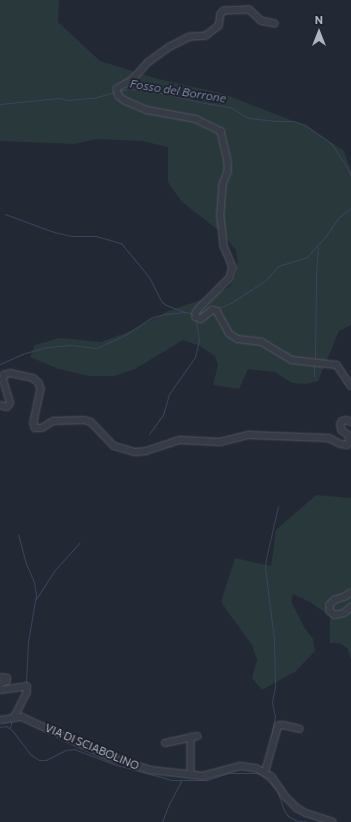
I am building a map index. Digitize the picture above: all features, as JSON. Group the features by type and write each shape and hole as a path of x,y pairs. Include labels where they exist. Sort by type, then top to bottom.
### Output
{"street":[{"path":"275,24 261,21 249,10 224,11 220,14 219,26 206,36 190,36 170,47 149,62 133,80 117,88 118,92 126,102 147,110 196,119 221,131 228,161 228,172 223,185 221,217 224,246 232,267 232,271 230,278 196,314 201,319 212,310 217,311 230,334 238,339 262,342 292,360 337,365 351,386"},
{"path":"0,405 7,407 10,403 3,380 4,375 13,373 33,378 39,383 41,389 34,422 35,428 42,428 53,421 84,420 91,422 114,446 135,452 146,451 168,442 180,440 222,442 249,435 329,438 343,445 347,445 349,442 348,436 342,431 340,425 342,421 347,420 351,422"},
{"path":"351,593 346,597 334,600 330,605 330,611 335,615 344,613 351,607"},
{"path":"0,677 7,678 7,681 0,685"},
{"path":"0,690 27,686 27,693 15,717"},
{"name":"VIA DI SCIABOLINO","path":"0,720 15,717 24,718 109,757 160,772 205,775 246,766 265,772"},
{"path":"300,729 281,724 278,726 265,772 297,808 306,813 333,822"},
{"path":"165,743 197,736"},
{"path":"191,737 191,775"}],"shaded area":[{"path":"0,0 59,0 58,22 100,61 158,79 221,93 306,126 344,151 351,171 351,325 339,331 318,381 306,384 292,383 275,372 248,369 239,389 213,385 218,365 215,356 200,346 183,340 135,369 114,376 88,376 56,368 30,357 35,345 60,338 101,342 133,330 168,311 213,296 230,286 235,277 238,264 236,250 222,233 182,202 168,182 168,147 142,141 96,139 74,144 0,141"},
{"path":"316,495 351,498 351,660 348,649 339,643 330,643 330,616 310,602 293,594 291,601 304,627 313,639 315,651 296,671 262,690 252,678 257,660 252,645 221,602 235,558 271,566 276,530"}],"waterway":[{"name":"Fosso del Borrone","path":"121,91 129,89 149,90 204,103 230,107 248,118 293,121 305,125 331,143 351,176"},
{"name":"Fosso del Borrone","path":"0,104 59,98 68,100 93,98 116,92"},
{"path":"217,308 231,303 266,280 278,266 307,257 326,236 339,217 351,208"},
{"path":"5,214 54,232 71,236 96,236 121,243 149,277 162,302 184,312"},
{"path":"315,360 316,276 318,247"},
{"path":"200,313 206,311"},
{"path":"0,364 25,353 47,347 71,345 97,348 125,335 153,317 185,312 194,314"},
{"path":"149,434 163,415 169,394 195,357 199,340 196,320"},
{"path":"314,365 314,376"},
{"path":"269,747 275,717 272,702 275,686 274,639 265,568 278,506"},
{"path":"18,534 25,561 34,582 36,595 28,642 26,683"},
{"path":"36,599 54,571 79,543"},
{"path":"13,715 18,704"},
{"path":"10,727 12,720"},
{"path":"0,727 6,726 12,730 30,754 39,760 46,760 66,750 74,749 113,764 172,780 207,780 227,773 257,773 262,775 277,790 284,810 288,816 297,821 311,822"},
{"path":"162,822 169,804 181,781"}]}
